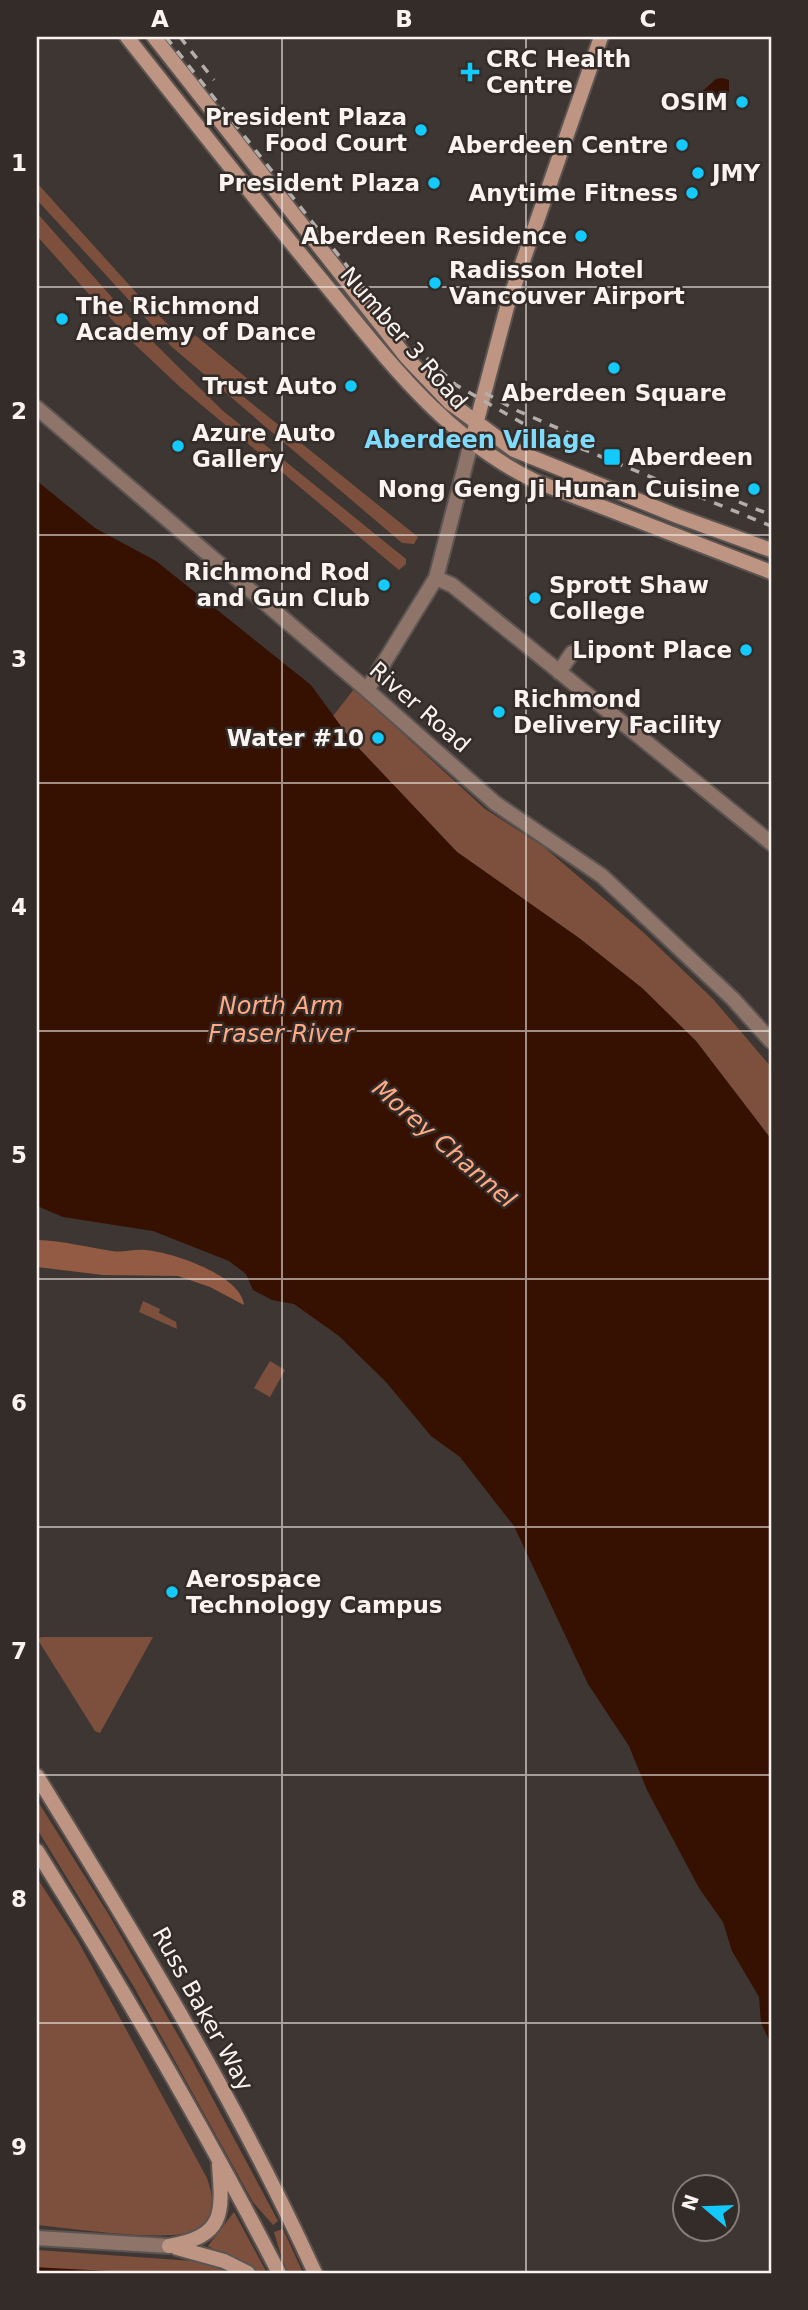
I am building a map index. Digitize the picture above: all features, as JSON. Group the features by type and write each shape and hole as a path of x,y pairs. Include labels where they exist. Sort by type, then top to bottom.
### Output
{"main road":[{"name":"Number 3 Road","path":"127,37 411,389 471,443 498,463 535,481 771,572"},
{"name":"Number 3 Road","path":"154,37 407,358 427,382 476,425 514,450 564,472 771,550"},
{"path":"471,443 507,307 601,37"},
{"path":"166,86 183,72"},
{"name":"Russ Baker Way","path":"37,1776 123,1914 251,2139 315,2273"},
{"path":"37,1851 108,1965 219,2159 279,2273"},
{"path":"169,2246 204,2236 216,2224 221,2211 219,2159"},
{"path":"169,2246 224,2261 248,2273"}],"street":[{"name":"River Road","path":"37,408 495,803 602,876 733,999 771,1041"},
{"path":"367,690 436,578 471,443"},
{"path":"436,578 453,585 771,843"},
{"path":"559,671 572,653"},
{"path":"37,2238 169,2246"}],"shaded area":[{"path":"37,183 142,299 188,344 195,335 249,380 240,394 418,537 414,544 402,543 172,347 37,200"},
{"path":"37,213 141,330 222,410 406,559 406,564 399,570 180,387 130,340 37,236"},
{"path":"354,689 485,809 544,847 644,933 713,999 771,1067 771,1139 696,1041 642,988 579,938 457,852 351,740 333,716"},
{"path":"37,1240 116,1251 145,1250 187,1260 231,1284 240,1294 244,1305 210,1287 178,1276 103,1275 37,1267"},
{"path":"143,1301 160,1309 159,1313 176,1322 177,1329 139,1312"},
{"path":"270,1361 285,1370 270,1397 254,1388"},
{"path":"41,1637 153,1637 100,1733 95,1731 38,1640"},
{"path":"37,1800 109,1915 191,2058 278,2221 273,2225 253,2202 134,1987 37,1829"},
{"path":"37,1878 78,1941 207,2178 212,2211 202,2228 190,2233 149,2235 37,2225"},
{"path":"234,2212 267,2273 260,2273 208,2246"},
{"path":"283,2229 303,2273 286,2273 274,2232"},
{"path":"37,2250 193,2261 233,2273 37,2273"}],"water":[{"path":"716,79 729,80 729,92 710,109 698,108 696,97"},
{"name":"North Arm Fraser River","path":"37,481 95,528 156,561 311,685 351,740 457,852 579,938 642,988 696,1041 771,1139 771,2044 761,2023 759,1997 732,1951 723,1922 699,1888 647,1790 629,1746 588,1684 514,1526 460,1457 431,1436 386,1382 339,1336 294,1304 272,1300 253,1290 246,1274 229,1261 153,1231 63,1217 37,1206"}],"waterway":[{"path":"37,2269 113,2273"}],"railway":[{"path":"166,37 400,333 456,385 531,428 771,526"},
{"path":"180,37 214,80"},
{"path":"485,393 518,411 599,446"},
{"path":"739,502 771,515"}],"place":[{"name":"CRC Health Centre","path":"470,72"},
{"name":"OSIM","path":"742,102"},
{"name":"President Plaza Food Court","path":"421,130"},
{"name":"Aberdeen Centre","path":"682,145"},
{"name":"JMY","path":"698,173"},
{"name":"President Plaza","path":"434,183"},
{"name":"Anytime Fitness","path":"692,193"},
{"name":"Aberdeen Residence","path":"581,236"},
{"name":"Radisson Hotel Vancouver Airport","path":"435,283"},
{"name":"The Richmond Academy of Dance","path":"62,319"},
{"name":"Aberdeen Square","path":"614,368"},
{"name":"Trust Auto","path":"351,386"},
{"name":"Azure Auto Gallery","path":"178,446"},
{"name":"Aberdeen","path":"612,457"},
{"name":"Nong Geng Ji Hunan Cuisine","path":"754,489"},
{"name":"Richmond Rod and Gun Club","path":"384,585"},
{"name":"Sprott Shaw College","path":"535,598"},
{"name":"Lipont Place","path":"746,650"},
{"name":"Richmond Delivery Facility","path":"499,712"},
{"name":"Water #10","path":"378,738"},
{"name":"Aerospace Technology Campus","path":"172,1592"}],"district":[{"name":"Aberdeen Village","path":"480,440"}],"water label":[{"name":"Morey Channel","path":"444,1144"}]}
